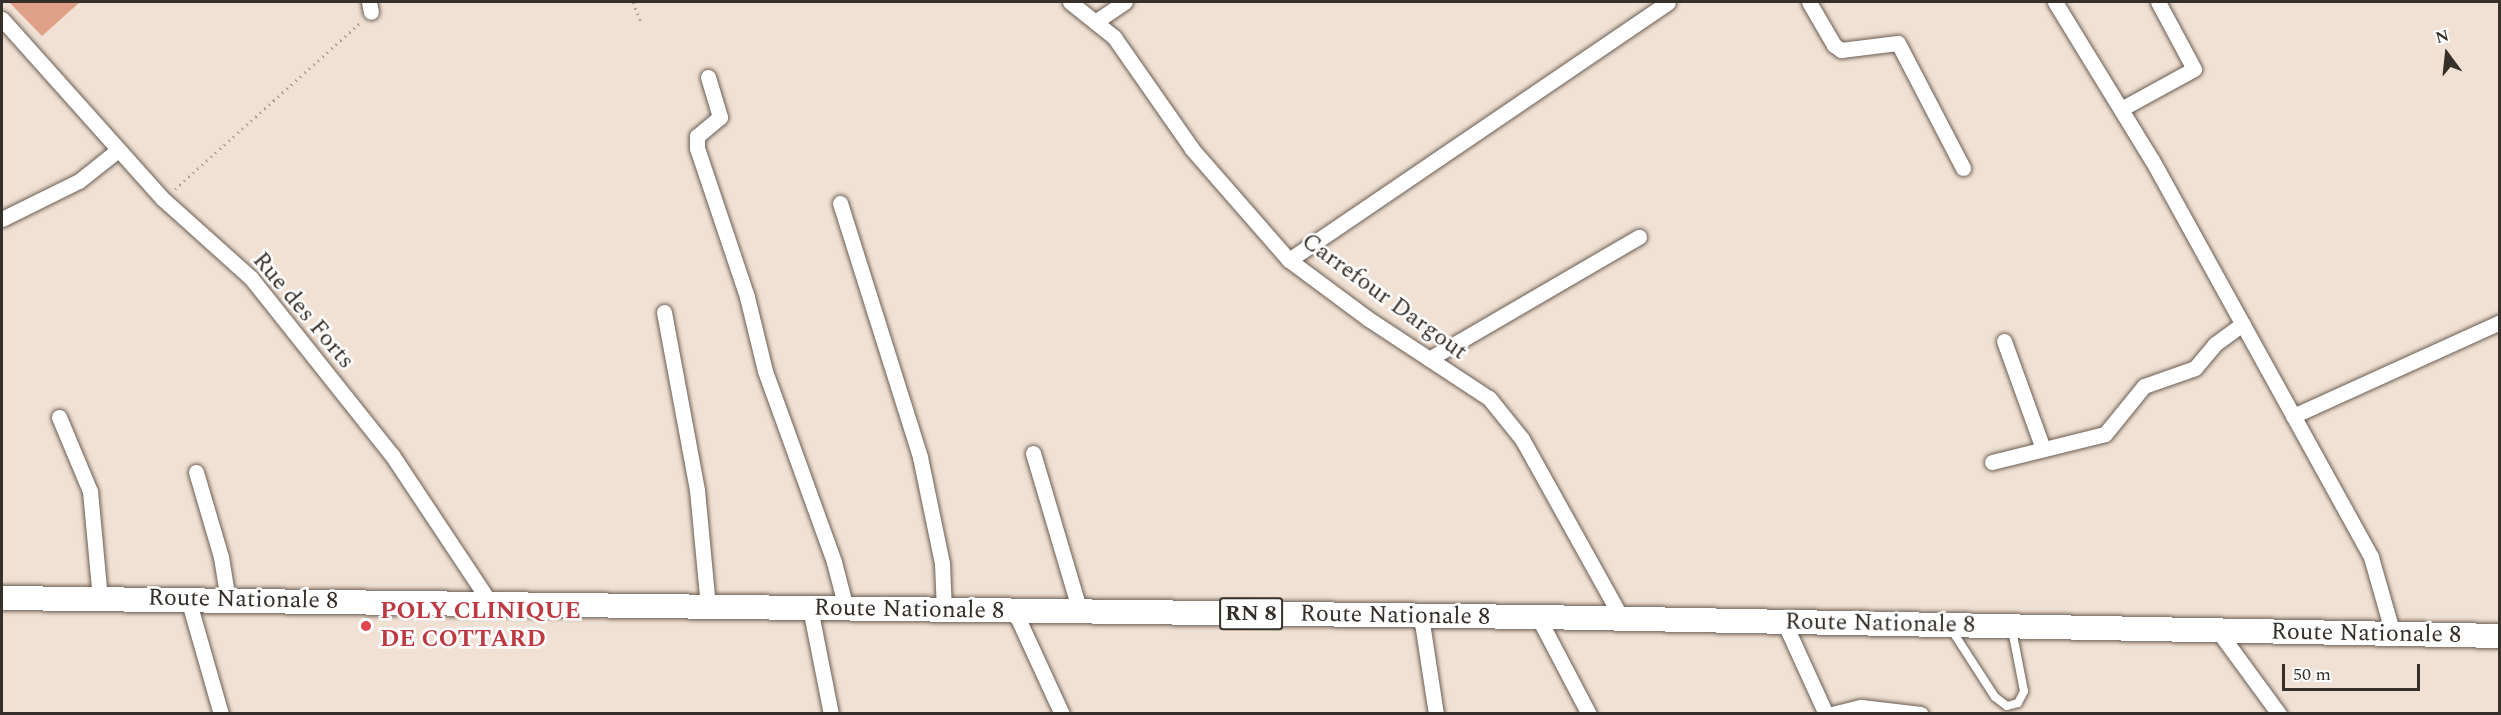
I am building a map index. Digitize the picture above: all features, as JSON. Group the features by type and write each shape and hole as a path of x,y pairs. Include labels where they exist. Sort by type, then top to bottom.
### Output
{"main road":[{"name":"Route Nationale 8","path":"2,598 1538,617 2499,636"}],"street":[{"name":"Carrefour Dargout","path":"1070,2 1114,38 1192,148 1289,260 1429,359 1489,398 1522,438 1622,619"},
{"path":"1095,21 1125,2"},
{"path":"1289,260 1668,2"},
{"path":"1809,2 1834,45 1841,50 1898,43 1963,168"},
{"path":"2055,2 2121,109 2371,556 2393,634"},
{"path":"2121,109 2194,69 2158,2"},
{"name":"Rue des Forts","path":"2,19 163,199 251,278 392,455 490,604"},
{"path":"708,77 720,117 697,136 697,148 747,297 765,371 834,562 846,608"},
{"path":"2,219 79,181 118,150"},
{"path":"840,203 920,457 942,563 944,610"},
{"path":"1429,359 1640,237"},
{"path":"664,312 697,490 708,607"},
{"path":"2293,416 2499,322"},
{"path":"1992,462 2105,434 2144,386 2156,379 2195,369 2215,344 2243,324"},
{"path":"2004,341 2043,449"},
{"path":"59,417 90,491 100,598"},
{"path":"1033,453 1080,612"},
{"path":"196,472 221,557 228,600"},
{"path":"188,599 220,714"},
{"path":"810,608 831,714"},
{"path":"1015,612 1062,714"},
{"path":"1421,616 1436,714"},
{"path":"1538,617 1589,714"},
{"path":"1784,622 1826,714"},
{"path":"2219,632 2279,714"},
{"path":"1832,714 1861,707 1921,714"}],"lane":[{"path":"1948,626 1995,697 2007,706 2018,703 2024,691 2012,627"}],"path":[{"path":"633,2 641,22"},
{"path":"163,199 370,7"}],"building":[{"path":"9,2 80,2 42,36"}],"place":[{"name":"POLY CLINIQUE DE COTTARD","path":"366,626"}]}
